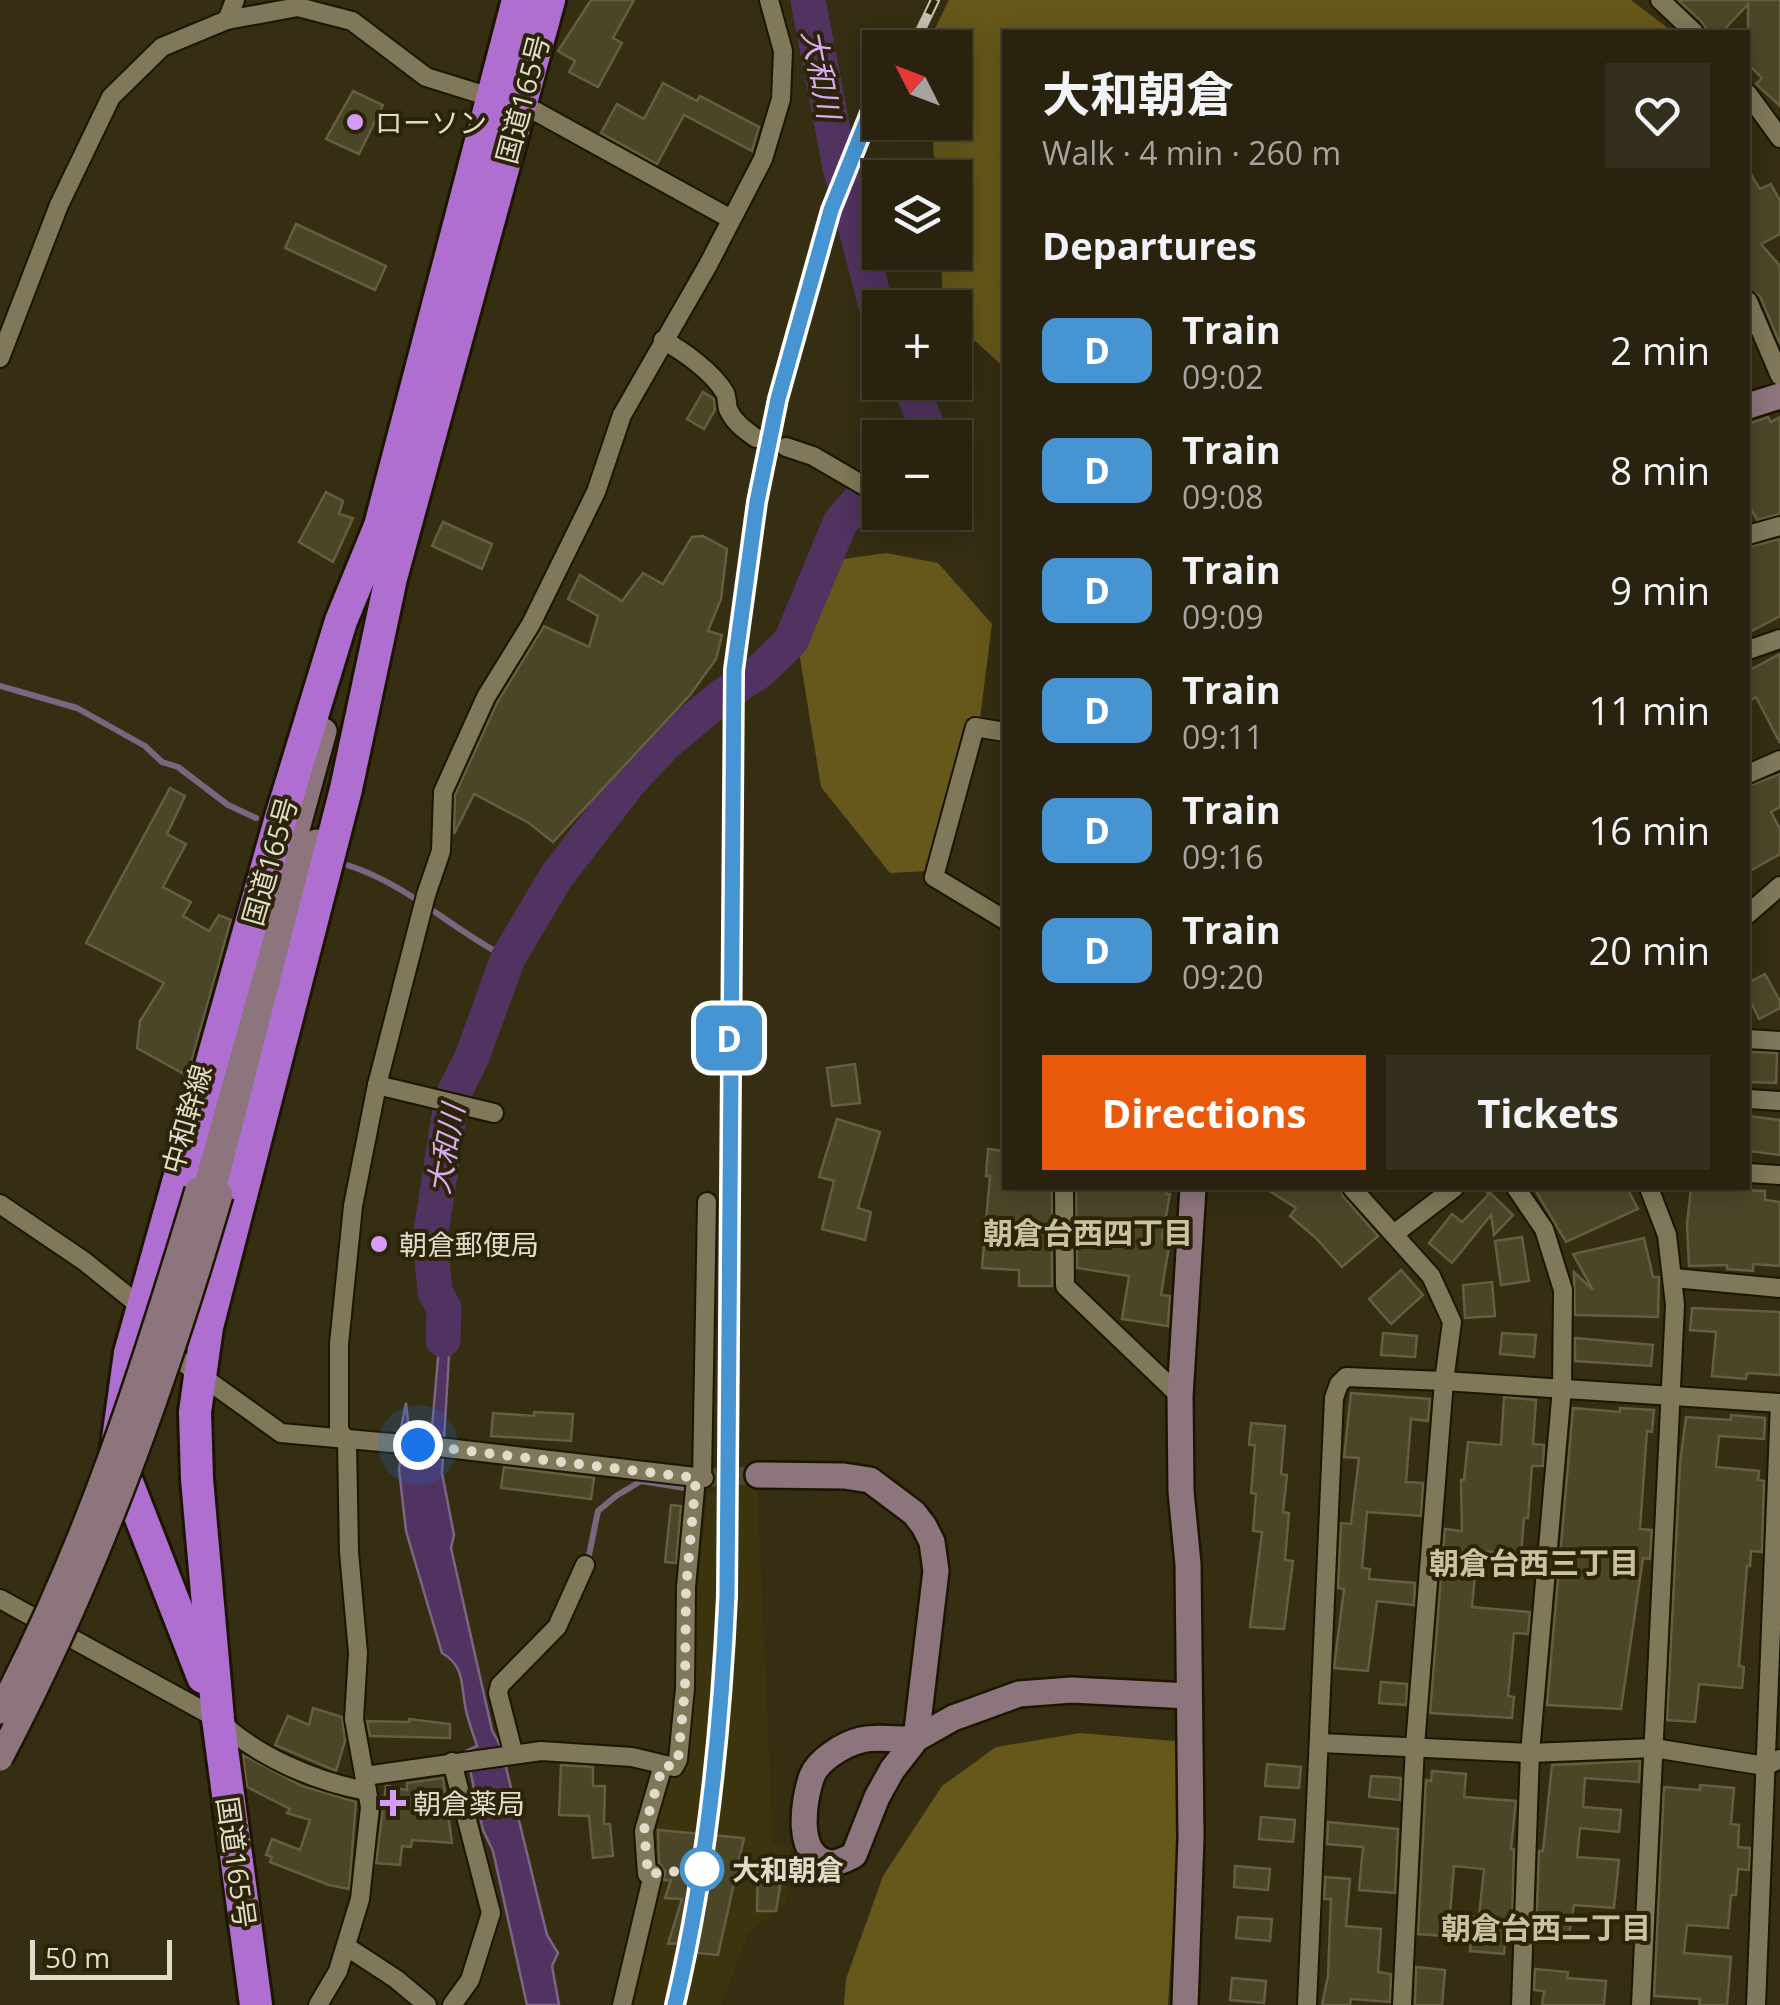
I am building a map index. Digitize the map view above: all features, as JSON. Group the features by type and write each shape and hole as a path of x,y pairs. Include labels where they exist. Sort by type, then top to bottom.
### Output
{"highway":[{"name":"国道165号","path":"256,2005 218,1720 196,1479 195,1412 188,1368 207,1327 346,789 391,578 506,101 518,0"},
{"name":"国道165号","path":"218,1720 116,1454 130,1353 148,1314 281,817 341,620 380,526 506,101 550,0"}],"main road":[{"path":"1750,405 1780,396"},
{"name":"中和幹線","path":"0,1758 80,1597 134,1463 185,1315 209,1192 380,526"},
{"name":"中和幹線","path":"0,1711 62,1584 118,1445 209,1192 391,578"},
{"path":"1186,2005 1191,1838 1188,1564 1180,1396 1193,1190"},
{"path":"758,1475 870,1480 914,1513 924,1526 932,1542 936,1571 916,1739"},
{"path":"916,1739 861,1740 823,1759 812,1776 803,1826 808,1848 816,1858 833,1863 854,1856 877,1797 916,1739 953,1718 1019,1694 1072,1690 1189,1696"}],"street":[{"path":"227,20 235,0"},
{"path":"318,2005 338,1971 360,1898 370,1808 354,1718 358,1653 349,1552 347,1441 339,1430 339,1344 353,1206 377,1085 441,850 443,792 486,698 531,624 596,492 622,415 763,159 781,99 783,51 769,0"},
{"path":"1660,0 1692,30"},
{"path":"0,358 58,206 111,97 162,47 227,20 298,6 352,21 426,77 506,101 732,218"},
{"path":"1750,96 1778,130"},
{"path":"1750,306 1780,376"},
{"path":"662,340 707,374 726,394 728,408 738,426 756,438"},
{"path":"786,447 814,456 862,486"},
{"path":"1750,534 1780,526"},
{"path":"1750,649 1780,639"},
{"path":"1002,732 974,727 934,877 1002,918"},
{"path":"1750,773 1780,760"},
{"path":"1750,912 1780,886"},
{"path":"1750,1039 1780,1040"},
{"path":"377,1085 494,1112"},
{"path":"1750,1099 1780,1101"},
{"path":"1750,1174 1780,1175"},
{"path":"1064,1190 1065,1286 1180,1396"},
{"path":"1354,1190 1431,1276 1452,1322 1415,1746 1402,2005"},
{"path":"1394,1234 1451,1190"},
{"path":"1517,1190 1544,1229 1564,1290 1562,1388 1530,1754 1522,2005"},
{"path":"1641,2005 1673,1398 1674,1278 1667,1235 1651,1190"},
{"path":"0,1600 218,1720 237,1738 314,1776 366,1783 453,1762 568,1750 632,1757 674,1767 685,1688 686,1588 701,1478 706,1202"},
{"path":"0,1204 84,1261 148,1314"},
{"path":"1674,1278 1780,1288"},
{"path":"188,1368 281,1433 701,1478"},
{"path":"1307,2005 1334,1398 1346,1377 1780,1403 1772,1763 1756,2005"},
{"path":"0,1695 38,1621 94,1489 116,1454"},
{"path":"511,1753 498,1692 500,1685 558,1627 585,1566"},
{"path":"0,1773 72,1638"},
{"path":"1321,1743 1530,1754 1654,1748 1772,1763"},
{"path":"452,2005 470,1980 491,1914 453,1762"},
{"path":"622,2005 653,1874 648,1874 644,1830 663,1765"},
{"path":"347,1947 396,1979 426,2005"}],"shaded area":[{"path":"949,0 1631,0 1670,30 1002,30 1002,365 972,338 972,290 942,290 942,270 972,270 972,160 934,160 933,140 972,140 972,30 934,30"},
{"path":"886,553 938,563 992,624 978,734 963,805 928,871 890,873 821,787 793,615 816,563"},
{"path":"438,1295 452,1305 442,1473 454,1535 451,1548 492,1730 501,1747 547,1935 558,1953 552,1966 559,2005 527,2005 466,1751 477,1746 460,1675 442,1653 406,1531 399,1469 404,1439 401,1428 406,1403 409,1431 417,1452 430,1450 439,1347 434,1343"},
{"path":"757,1482 773,1843 790,1850 787,1903 749,1932 721,2005 627,2005 655,1888 638,1883 666,1789 683,1762 707,1493"},
{"path":"1080,1733 1185,1742 1168,2005 844,2005 846,1979 883,1876 942,1786 996,1747"}],"building":[{"path":"591,0 634,0 613,38 622,43 598,87 569,72 575,61 558,51"},
{"path":"1678,0 1780,0 1780,106 1756,84 1762,78 1750,66 1748,4 1724,30 1707,30"},
{"path":"663,83 697,101 700,96 759,127 752,151 684,115 657,164 601,133 617,104 644,119"},
{"name":"ローソン","path":"353,91 383,105 359,154 326,139"},
{"path":"1750,173 1760,189 1771,184 1780,201 1780,234 1761,244 1780,266 1780,344 1760,296 1750,290"},
{"path":"296,224 386,266 375,290 285,248"},
{"path":"703,392 714,399 715,410 704,429 687,419"},
{"path":"1768,417 1771,422 1780,417 1780,514 1757,520 1750,507 1750,423"},
{"path":"326,492 343,501 339,514 353,518 333,562 299,542"},
{"path":"443,522 492,544 482,569 432,546"},
{"path":"703,536 727,549 721,599 708,631 722,635 716,659 690,695 553,842 529,823 474,794 454,834 455,795 497,703 544,626 589,647 598,616 568,599 580,575 622,601 643,573 663,584 692,537"},
{"path":"1780,539 1780,616 1750,632 1750,546"},
{"path":"1780,654 1780,743 1756,697 1750,701 1750,670"},
{"path":"1780,774 1780,807 1771,812 1780,829 1780,854 1750,871 1750,785"},
{"path":"170,788 185,796 167,834 186,844 163,887 191,902 183,916 209,931 219,915 231,920 191,1063 182,1073 137,1048 140,1021 164,983 86,943"},
{"path":"1765,974 1780,1008 1759,1019 1750,1000 1750,982"},
{"path":"1750,1052 1777,1053 1776,1083 1750,1082"},
{"path":"855,1064 860,1103 832,1106 827,1068"},
{"path":"1750,1116 1780,1120 1780,1155 1750,1151"},
{"path":"837,1119 880,1132 858,1208 871,1212 865,1240 822,1229 834,1181 819,1177"},
{"path":"988,1149 1002,1151 1002,1190 1052,1190 1052,1286 1019,1286 1019,1270 982,1268 990,1176 986,1176"},
{"path":"1076,1190 1167,1190 1166,1194 1170,1194 1162,1238 1170,1240 1161,1295 1170,1296 1168,1326 1122,1319 1129,1276 1077,1268"},
{"path":"1268,1190 1341,1190 1378,1236 1342,1267 1290,1216 1296,1208"},
{"path":"1487,1190 1513,1215 1494,1235 1491,1215 1452,1263 1429,1243 1452,1214 1462,1222 1488,1195"},
{"path":"1535,1190 1628,1190 1638,1209 1566,1242"},
{"path":"1691,1190 1765,1191 1765,1200 1780,1202 1780,1266 1753,1264 1753,1271 1727,1269 1727,1265 1689,1266"},
{"path":"1522,1237 1529,1281 1501,1285 1495,1241"},
{"path":"1644,1238 1653,1277 1659,1277 1658,1317 1575,1315 1574,1272 1593,1290 1573,1254"},
{"path":"1401,1270 1423,1295 1391,1324 1369,1299"},
{"path":"1492,1282 1495,1316 1465,1318 1463,1285"},
{"path":"1692,1308 1780,1312 1780,1375 1747,1373 1746,1379 1712,1376 1716,1332 1690,1330"},
{"path":"1383,1333 1417,1336 1415,1357 1381,1355"},
{"path":"1502,1333 1536,1335 1534,1357 1500,1354"},
{"path":"1575,1338 1653,1345 1651,1366 1575,1361"},
{"path":"1351,1393 1430,1399 1428,1421 1411,1419 1406,1482 1423,1483 1421,1516 1367,1512 1362,1568 1370,1569 1369,1579 1415,1583 1414,1605 1377,1601 1368,1671 1334,1668 1344,1589 1338,1588 1341,1523 1351,1524 1359,1458 1344,1457"},
{"path":"1504,1397 1536,1400 1533,1444 1544,1445 1543,1466 1532,1466 1521,1554 1477,1554 1472,1607 1530,1612 1528,1634 1514,1633 1508,1696 1514,1697 1512,1718 1430,1713 1445,1529 1462,1531 1461,1480 1468,1442 1501,1445"},
{"path":"1573,1408 1654,1410 1652,1432 1647,1431 1640,1529 1652,1530 1650,1559 1643,1558 1621,1709 1547,1705"},
{"path":"534,1412 573,1414 571,1441 491,1436 493,1413 534,1416"},
{"path":"1731,1415 1765,1418 1764,1439 1719,1436 1716,1467 1759,1471 1758,1480 1764,1481 1762,1552 1751,1551 1747,1566 1739,1666 1744,1667 1742,1688 1699,1684 1695,1722 1667,1720 1680,1463 1686,1417 1731,1420"},
{"path":"1251,1423 1285,1426 1281,1474 1287,1475 1283,1512 1289,1513 1285,1560 1293,1561 1284,1629 1250,1627 1262,1532 1253,1531 1256,1494 1251,1493 1255,1445 1249,1445"},
{"path":"504,1467 594,1478 591,1499 501,1488"},
{"path":"671,1505 681,1506 676,1563 665,1562"},
{"path":"1381,1682 1407,1684 1406,1705 1379,1703"},
{"path":"313,1708 342,1717 345,1741 336,1771 275,1745 288,1716 309,1725"},
{"path":"409,1719 450,1724 450,1738 370,1736 367,1721"},
{"path":"243,1755 302,1786 356,1802 349,1889 270,1862 272,1857 266,1855 272,1839 300,1850 310,1820 287,1813 290,1809 247,1787"},
{"path":"1640,1761 1639,1782 1585,1778 1583,1807 1621,1810 1619,1832 1580,1828 1577,1857 1619,1860 1614,1908 1574,1905 1568,1940 1536,1938 1539,1851 1543,1851 1552,1765"},
{"path":"1267,1764 1301,1767 1299,1788 1265,1786"},
{"path":"561,1765 593,1767 593,1786 605,1786 604,1824 610,1824 613,1856 593,1858 589,1816 559,1815"},
{"path":"1432,1771 1466,1774 1464,1797 1516,1801 1511,1849 1512,1918 1507,1918 1504,1954 1470,1951 1471,1938 1418,1934 1426,1780 1431,1781","holes":["1454,1866 1484,1869 1479,1917 1450,1915"]},
{"path":"1371,1776 1401,1778 1400,1800 1369,1797"},
{"path":"443,1778 452,1843 412,1840 411,1847 402,1846 400,1865 376,1863 386,1786 407,1790 407,1783"},
{"path":"1700,1785 1734,1788 1731,1824 1739,1825 1738,1847 1750,1848 1749,1870 1738,1869 1728,1928 1687,1925 1684,1953 1731,1957 1727,2005 1699,2005 1700,1999 1654,1996 1664,1787 1700,1790"},
{"path":"1261,1817 1295,1820 1293,1842 1259,1839"},
{"path":"1328,1822 1398,1829 1395,1893 1359,1890 1363,1847 1327,1844"},
{"path":"658,1830 744,1838 718,1955 696,1953 699,1942 668,1944 682,1899 665,1898 671,1880 664,1880 665,1871 659,1863"},
{"path":"784,1862 776,1911 757,1911 758,1864"},
{"path":"1235,1866 1270,1869 1268,1890 1234,1887"},
{"path":"1325,1877 1350,1879 1346,1926 1381,1929 1378,1972 1391,1974 1390,2002 1351,1999 1350,2005 1322,2005 1328,1976 1331,1899 1324,1899"},
{"path":"1238,1917 1272,1919 1270,1941 1236,1938"},
{"path":"1416,1967 1445,1970 1442,2005 1415,2005"},
{"path":"1535,1969 1568,1972 1567,1978 1606,1981 1604,2005 1542,2005 1544,1991 1534,1990"},
{"path":"1232,1978 1266,1981 1264,2003 1230,2000"}],"waterway":[{"name":"大和川","path":"808,0 840,167 872,290"},
{"name":"大和川","path":"916,400 925,420"},
{"name":"大和川","path":"443,1340 444,1308 435,1292 430,1238 452,1097 472,1057 508,958 556,877 630,781 666,743 722,696 760,671 791,641 840,523 862,497"},
{"path":"0,686 77,708 145,746 162,762 178,767 228,805 256,818"},
{"path":"347,865 410,895 508,958"},
{"path":"588,1560 598,1511 616,1496 641,1481 685,1488"}],"tunnel":[{"path":"756,438 786,447"},
{"path":"704,1478 758,1475"}],"railway":[{"path":"921,30 935,0"},
{"path":"675,2005 704,1849 724,1620 731,760 736,641 760,488 785,371 818,256 862,131"}],"train":[{"name":"D","path":"675,2005 695,1922 722,1710 727,1596 728,1051 734,670 757,502 778,399 831,210 862,130"}],"place":[{"name":"ローソン","path":"355,122"},
{"name":"朝倉郵便局","path":"379,1244"},
{"name":"朝倉薬局","path":"393,1803"},
{"name":"大和朝倉","path":"702,1869"}],"district":[{"name":"朝倉台西四丁目","path":"1088,1232"},
{"name":"朝倉台西三丁目","path":"1534,1562"},
{"name":"朝倉台西二丁目","path":"1546,1927"}],"route":[{"path":"418,1445 696,1478 678,1760 674,1767 663,1765 644,1830 648,1874 702,1869"}]}
